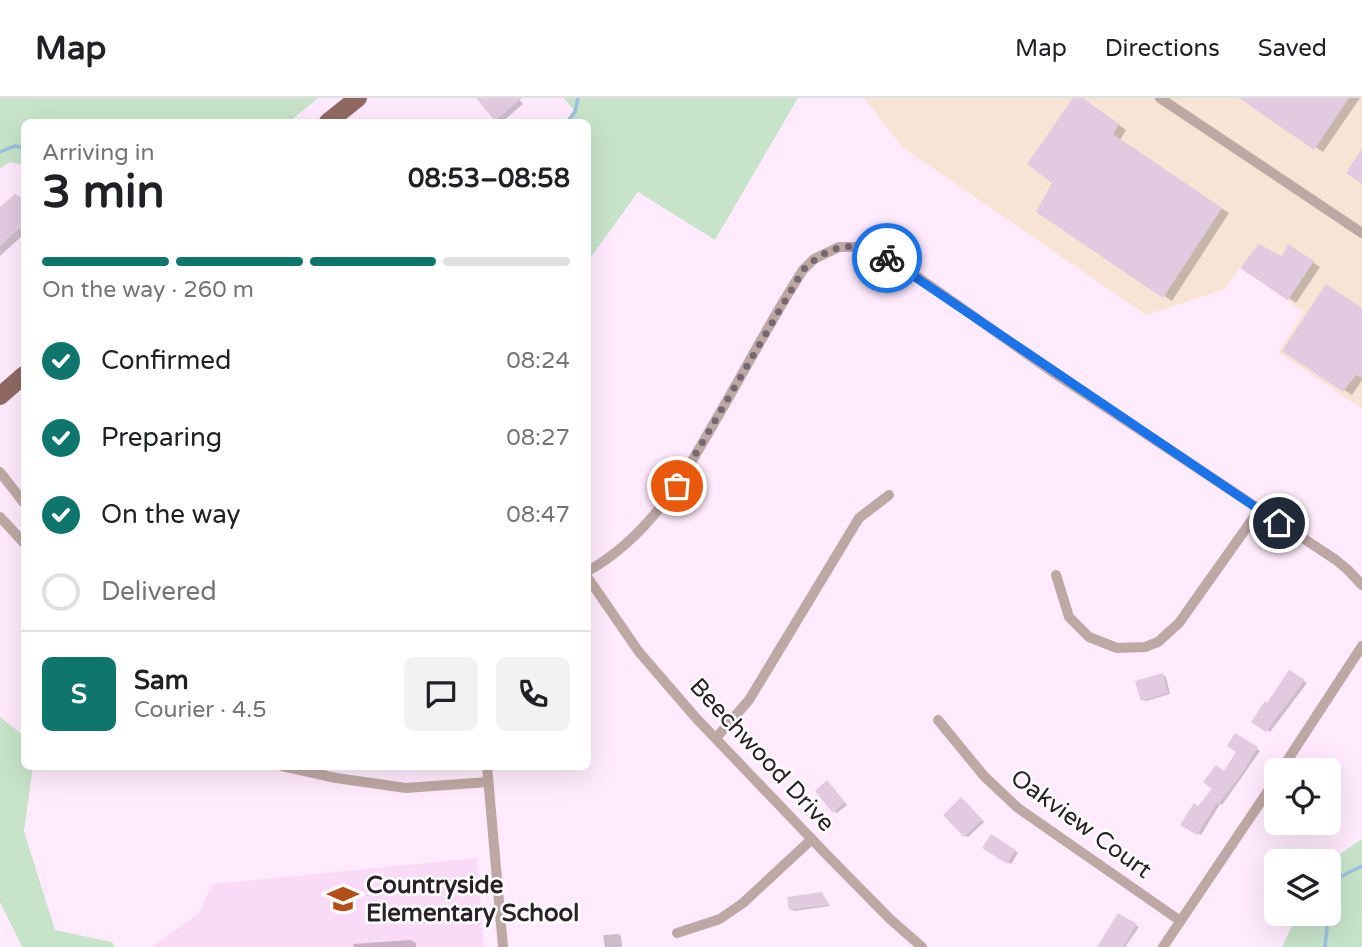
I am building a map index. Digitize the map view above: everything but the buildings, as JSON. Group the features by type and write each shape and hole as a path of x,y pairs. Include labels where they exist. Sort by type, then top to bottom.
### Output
{"main road":[{"path":"332,119 358,98"},
{"path":"0,396 21,378"}],"street":[{"path":"1160,98 1362,233"},
{"path":"591,569 631,540 667,501 706,439 803,270 827,251 850,246 870,250 915,275 1051,371 1336,560 1362,584"},
{"path":"0,472 21,499"},
{"path":"716,738 749,700 859,518 889,495"},
{"path":"1056,575 1069,618 1089,638 1117,648 1145,647 1158,642 1180,623 1259,510"},
{"path":"0,517 21,540"},
{"name":"Beechwood Drive","path":"591,582 650,666 812,839 890,919 922,947"},
{"path":"1290,758 1362,646"},
{"name":"Oakview Court","path":"938,720 984,776 1018,808 1179,920"},
{"path":"302,770 407,788 488,782"},
{"path":"487,770 503,947"},
{"path":"1163,947 1264,796"},
{"path":"677,933 709,925 743,903 812,839"}],"shaded area":[{"path":"864,98 1362,98 1362,409 1278,352 1304,312 1240,268 1225,289 1146,315 902,147"},
{"name":"Countryside Elementary School","path":"477,858 484,947 151,947 199,913 212,884"}],"green space":[{"path":"0,98 318,98 293,119 21,119 21,164 10,162 0,169"},
{"path":"563,98 798,98 715,240 638,192 591,257 591,119 567,119 574,110"},
{"path":"0,717 21,734 21,770 33,770 24,831 55,930 112,942 115,947 22,947 0,902"},
{"path":"1362,839 1362,947 1282,947 1292,926 1341,926 1341,853"}],"waterway":[{"path":"569,119 575,112 578,98"},
{"path":"0,152 15,146 21,147"},
{"path":"1341,876 1362,866"},
{"path":"1325,947 1327,926"}],"way so far":[{"path":"677,486 803,270 814,259 839,247 861,247 887,258"}],"place":[{"name":"Countryside Elementary School","path":"343,899"}],"route":[{"path":"887,258 1279,523"}]}
